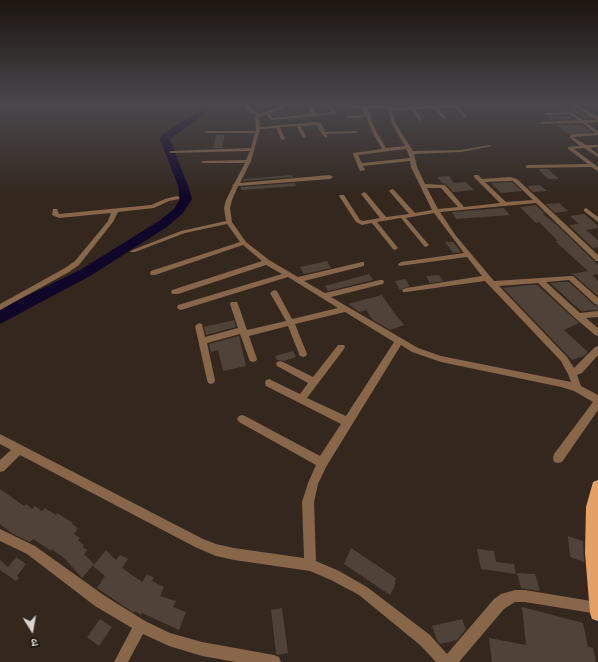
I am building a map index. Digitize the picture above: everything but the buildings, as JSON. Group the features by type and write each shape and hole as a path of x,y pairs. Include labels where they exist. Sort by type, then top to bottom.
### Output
{"main road":[{"path":"597,610 592,553 595,526 593,507 598,487"}],"street":[{"path":"256,136 248,161 235,185 228,204 229,222 244,243 267,262 414,350 441,359 560,383 577,388 598,401 558,458"},
{"path":"377,136 385,150"},
{"path":"401,136 410,153 423,186 436,211 489,281 564,360 572,373 577,388"},
{"path":"572,136 571,137 598,156"},
{"path":"410,153 361,167 356,153 385,150 410,153 461,152 490,146"},
{"path":"598,146 570,148 598,169"},
{"path":"171,152 253,149"},
{"path":"203,162 248,161"},
{"path":"528,167 592,165"},
{"path":"476,176 504,204"},
{"path":"235,185 330,177"},
{"path":"481,181 514,179 598,259"},
{"path":"423,186 445,186 462,208"},
{"path":"392,191 413,214"},
{"path":"364,194 384,219"},
{"path":"342,196 359,222 436,211 538,201"},
{"path":"55,210 55,215 59,216 115,211 152,207 167,200 177,198"},
{"path":"586,210 598,220"},
{"path":"0,307 77,263 111,221 115,211"},
{"path":"402,216 426,244"},
{"path":"374,221 395,248"},
{"path":"133,252 183,232 229,222"},
{"path":"153,273 244,243"},
{"path":"401,264 468,255"},
{"path":"175,292 267,262"},
{"path":"296,280 362,264"},
{"path":"181,307 288,275"},
{"path":"406,290 489,281 571,278 598,302"},
{"path":"540,280 598,333"},
{"path":"324,296 380,282"},
{"path":"274,293 290,322 303,354"},
{"path":"234,304 253,359"},
{"path":"202,341 345,309"},
{"path":"578,316 598,314"},
{"path":"198,326 211,380"},
{"path":"310,565 308,502 313,483 322,463 399,342"},
{"path":"302,399 341,347"},
{"path":"572,373 579,370 598,349"},
{"path":"280,364 315,382"},
{"path":"269,383 348,422"},
{"path":"242,419 322,463"},
{"path":"0,439 204,546 234,554 310,565 335,575 363,591 425,640 446,662"},
{"path":"3,464 19,449"},
{"path":"0,535 31,550 100,601 140,626 169,639 202,649 274,662"},
{"path":"450,662 499,604 506,599 516,596 524,596 597,610"},
{"path":"121,662 140,626"}],"waterway":[{"path":"0,318 13,309 85,273 163,224 179,211 186,199 183,186 165,139 166,136"}]}
